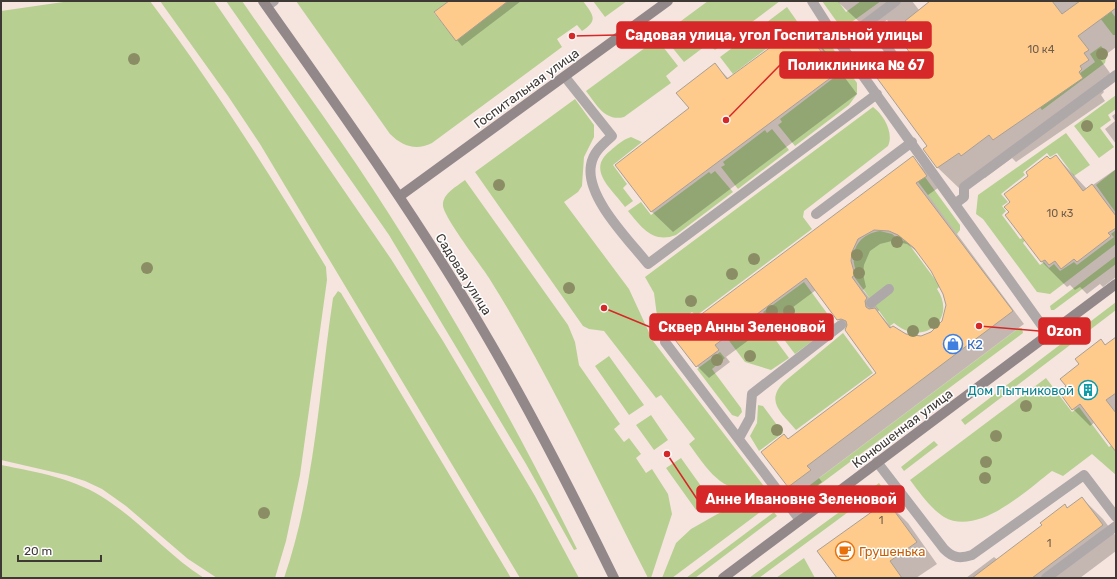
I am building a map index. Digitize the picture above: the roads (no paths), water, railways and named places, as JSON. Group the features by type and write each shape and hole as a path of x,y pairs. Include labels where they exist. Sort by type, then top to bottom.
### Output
{"street":[{"name":"Госпитальная улица","path":"400,196 668,1"},
{"name":"Садовая улица","path":"268,2 400,196 478,320 539,428 614,578"},
{"name":"Конюшенная улица","path":"723,578 1116,284"}],"lane":[{"path":"812,1 840,43 956,203 971,229 1048,334"},
{"path":"840,43 896,1"},
{"path":"868,22 898,62"},
{"path":"956,203 964,197 964,187 1116,75"},
{"path":"565,76 612,136 600,147 593,158 591,170 594,187 606,211 648,264 877,94"},
{"path":"816,214 912,142"},
{"path":"871,303 889,289"},
{"path":"739,438 750,418 752,394 841,325"},
{"path":"665,342 800,520"},
{"path":"877,462 944,549 954,557 962,558 972,556 1084,475 1116,517"},
{"path":"1046,578 1116,526"}],"place":[{"name":"Садовая улица, угол Госпитальной улицы","path":"572,36"},
{"name":"Поликлиника № 67","path":"726,120"},
{"name":"Сквер Анны Зеленовой","path":"604,308"},
{"name":"Ozon","path":"979,326"},
{"name":"К2","path":"953,344"},
{"name":"Дом Пытниковой","path":"1088,390"},
{"name":"Анне Ивановне Зеленовой","path":"667,454"},
{"name":"Грушенька","path":"845,551"}]}
